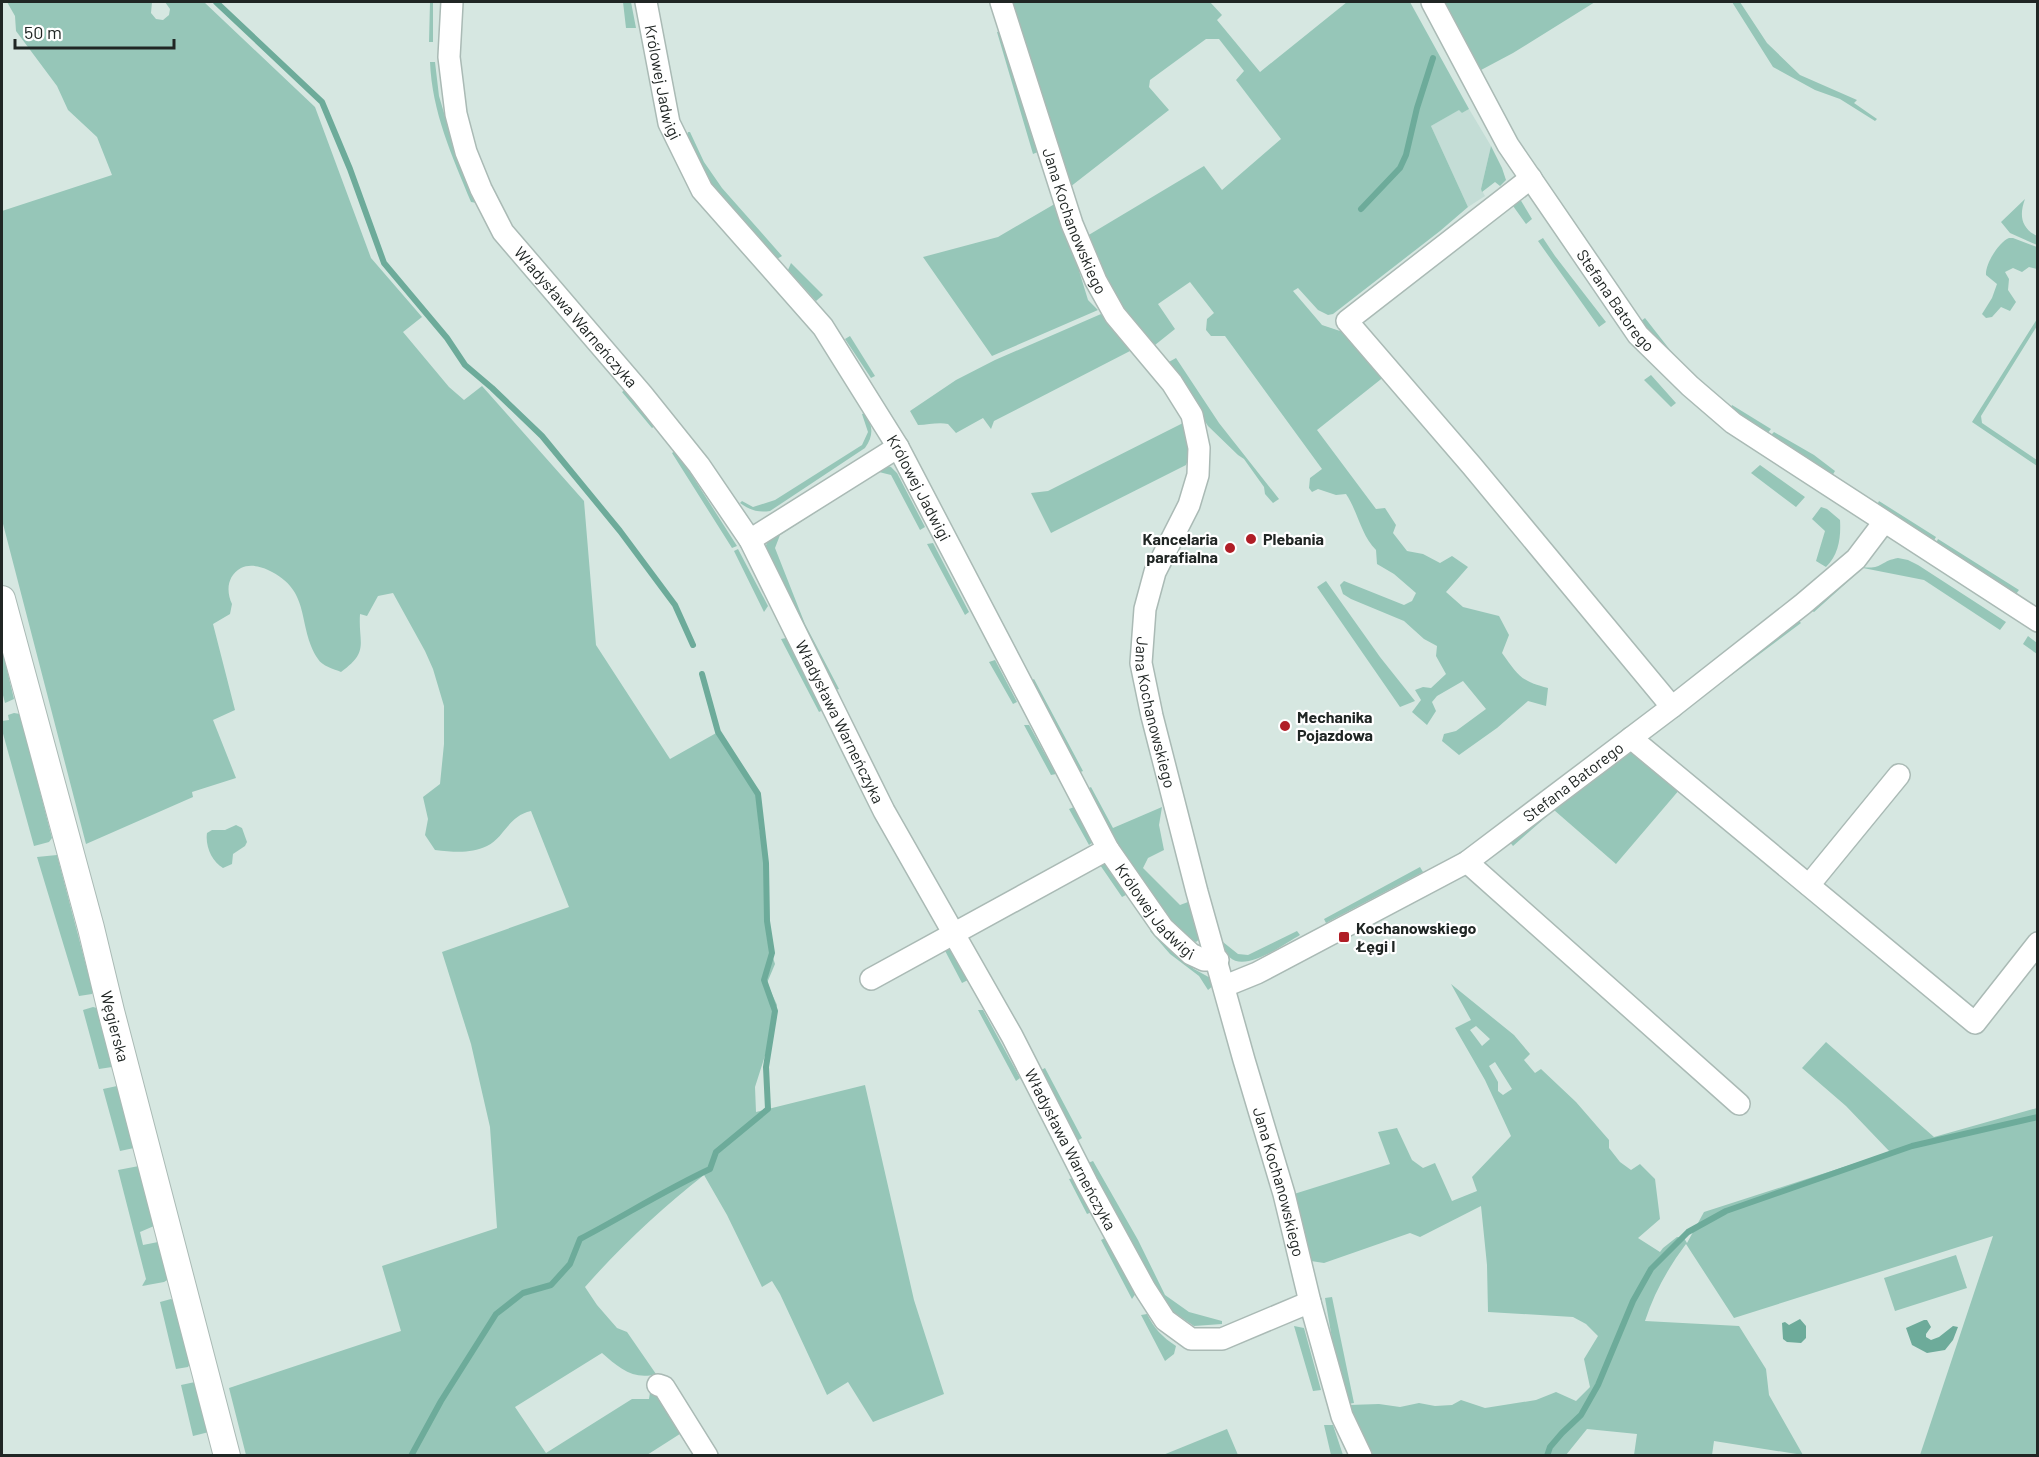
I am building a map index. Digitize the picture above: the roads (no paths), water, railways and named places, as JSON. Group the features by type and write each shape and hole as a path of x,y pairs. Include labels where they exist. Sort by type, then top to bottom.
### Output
{"main road":[{"name":"Węgierska","path":"2,599 91,928 227,1455"}],"street":[{"name":"Władysława Warneńczyka","path":"452,2 449,57 456,114 466,152 480,189 503,232 642,394 699,465 750,540 884,811 1012,1036 1087,1184 1145,1289 1165,1320 1191,1339 1222,1339 1310,1302"},
{"name":"Królowej Jadwigi","path":"646,2 669,123 702,190 824,327 898,447 1108,849 1163,928 1191,954 1204,960 1218,960"},
{"name":"Jana Kochanowskiego","path":"1001,2 1072,224 1096,281 1115,315 1172,383 1192,415 1199,448 1198,475 1189,505 1155,572 1144,609 1141,663 1152,716 1200,901 1284,1194 1310,1302 1342,1416 1361,1455"},
{"name":"Stefana Batorego","path":"1432,2 1509,145 1638,335 1690,386 1733,423 2037,621"},
{"path":"1531,178 1347,321 1472,466 1672,707"},
{"path":"750,540 898,447"},
{"name":"Stefana Batorego","path":"1225,986 1257,973 1467,862 1672,707 1803,604 1856,559 1884,522"},
{"path":"1631,738 1975,1023 2037,943"},
{"path":"1809,885 1899,775"},
{"path":"871,979 1108,849"},
{"path":"1467,862 1739,1104"},
{"path":"658,1385 664,1387 707,1455"}],"waterway":[{"path":"216,2 322,102 350,169 384,263 447,338 465,365 542,436 620,531 675,605 693,645"},
{"path":"1361,209 1400,168 1406,155 1417,108 1433,58"},
{"path":"411,1456 441,1401 496,1314 523,1293 551,1285 570,1264 580,1239 710,1169 716,1152 768,1109 766,1067 775,1011 764,980 772,953 767,921 766,863 758,794 718,732 702,674"},
{"path":"1547,1456 1550,1447 1581,1415 1598,1385 1633,1301 1651,1269 1688,1232 1726,1211 1912,1146 2038,1117"}],"place":[{"name":"Plebania","path":"1251,539"},
{"name":"Kancelaria parafialna","path":"1230,548"},
{"name":"Mechanika Pojazdowa","path":"1285,726"},
{"name":"Kochanowskiego Łęgi I","path":"1344,937"}]}
